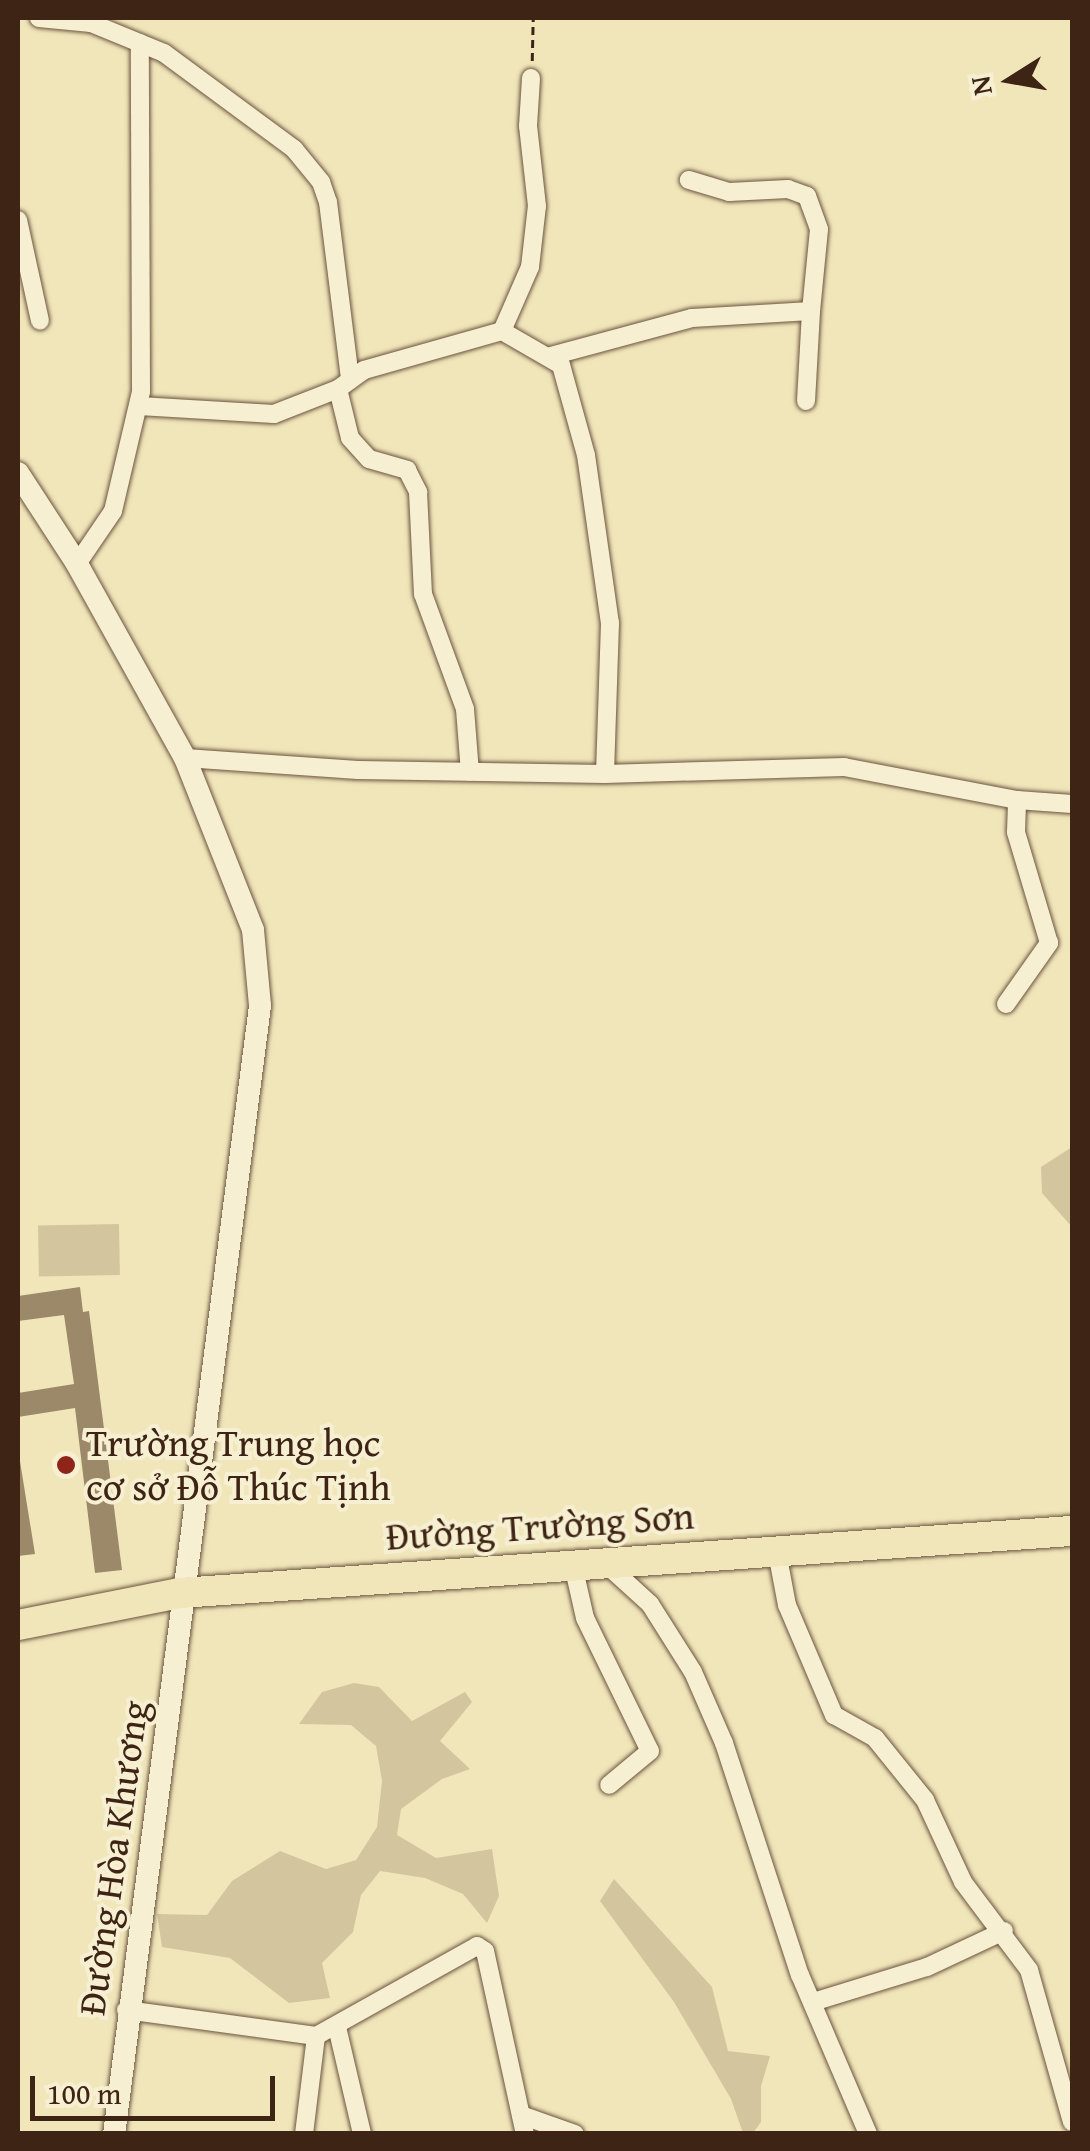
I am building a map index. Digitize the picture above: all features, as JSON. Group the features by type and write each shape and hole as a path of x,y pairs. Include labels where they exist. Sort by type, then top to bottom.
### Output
{"highway":[{"name":"Đường Trường Sơn","path":"18,1625 180,1593 776,1547 1072,1531"}],"street":[{"path":"39,18 91,23 164,53 294,148 322,182 350,438 369,459 407,470 418,492 423,594 464,708 470,772"},
{"path":"78,564 113,512 138,406 140,43"},
{"path":"502,330 532,252 537,206 528,126 531,78"},
{"path":"689,180 729,192 788,189 807,196 818,230 806,401"},
{"path":"18,220 40,322"},
{"path":"551,356 692,318 811,311"},
{"path":"138,406 252,416 502,330 551,356 561,364 586,455 610,623 605,774"},
{"name":"Đường Hòa Khương","path":"18,473 78,564 185,758 253,930 260,1006 126,2010 114,2134"},
{"path":"185,758 470,772 605,774 844,767 1017,800 1072,804"},
{"path":"1006,1004 1049,943 1016,832 1017,800"},
{"path":"776,1547 787,1606 834,1715 876,1738 925,1800 963,1882 1004,1931 1029,1970 1072,2122"},
{"path":"604,1563 650,1604 693,1672 813,2002 868,2134"},
{"path":"573,1565 585,1618 650,1751 609,1785"},
{"path":"813,2002 927,1967 1004,1931"},
{"path":"126,2010 316,2036 477,1946 485,1951 523,2124 575,2134"},
{"path":"338,2027 362,2134"},
{"path":"304,2134 316,2036"}],"path":[{"path":"531,78 533,18"}],"shaded area":[{"path":"1072,1147 1071,1226 1042,1193 1041,1167"},
{"path":"119,1224 120,1275 39,1276 38,1225"},
{"path":"354,1683 379,1687 412,1721 465,1692 472,1702 440,1741 470,1769 442,1779 401,1809 397,1835 436,1858 492,1849 499,1896 487,1923 463,1894 425,1878 380,1871 361,1895 353,1932 322,1963 330,1998 289,2003 230,1958 162,1947 157,1914 207,1915 232,1881 280,1851 326,1869 356,1860 377,1827 382,1781 376,1746 351,1725 299,1724 322,1692"},
{"path":"614,1879 712,1987 728,2051 770,2056 761,2086 761,2122 753,2133 743,2133 731,2099 674,2002 600,1901"}],"building":[{"path":"80,1287 83,1312 89,1311 122,1570 95,1573 75,1408 18,1417 18,1393 74,1384 64,1315 18,1321 18,1296"},
{"path":"18,1449 35,1554 18,1556"}],"place":[{"name":"Trường Trung học cơ sở Đỗ Thúc Tịnh","path":"66,1465"}]}
